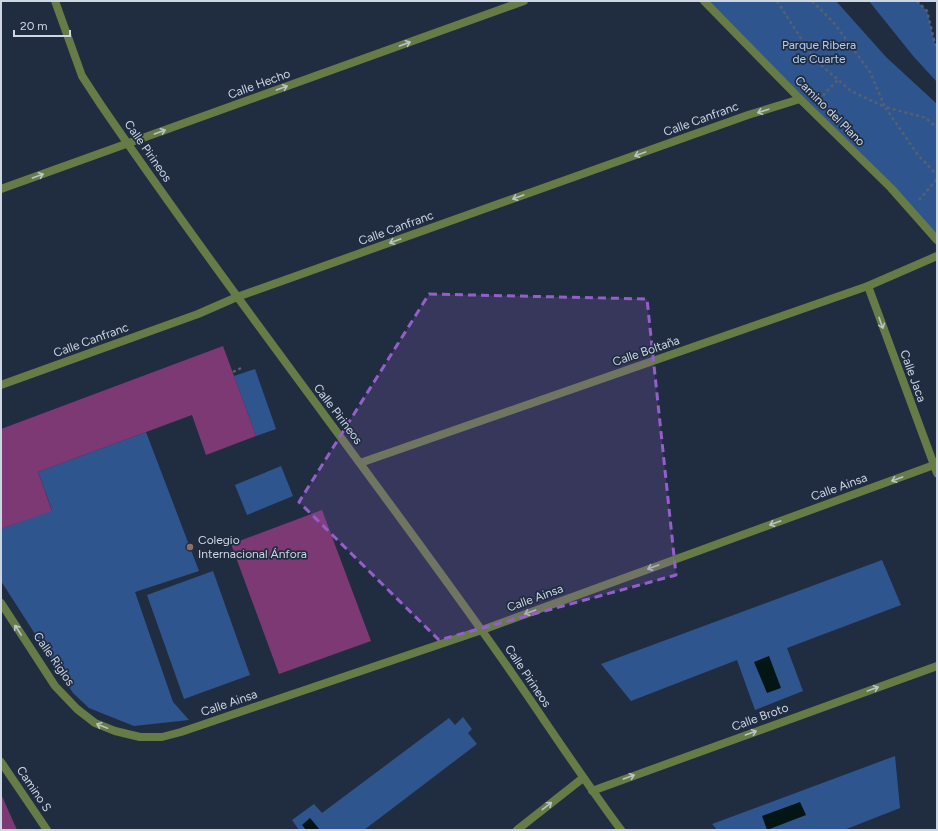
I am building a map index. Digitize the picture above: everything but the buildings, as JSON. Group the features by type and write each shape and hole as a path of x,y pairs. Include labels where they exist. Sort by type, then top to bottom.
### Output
{"street":[{"name":"Calle Pirineos","path":"55,1 82,76 128,144 237,297 482,630 592,791 621,830"},
{"name":"Calle Hecho","path":"1,189 524,1"},
{"name":"Camino del Plano","path":"704,1 800,99 891,188 937,240"},
{"name":"Calle Canfranc","path":"1,385 198,314 237,297 741,118 800,99"},
{"name":"Calle Boltaña","path":"360,463 868,286 937,256"},
{"name":"Calle Jaca","path":"868,286 935,469"},
{"name":"Calle Ainsa","path":"140,737 162,737 181,732 482,630 935,469"},
{"name":"Calle Riglos","path":"1,603 55,686 77,709 95,723 115,731 140,737"},
{"name":"Calle Broto","path":"592,791 937,666"},
{"name":"Camino S","path":"1,762 47,830"},
{"path":"516,830 583,778"}],"path":[{"path":"777,1 814,59 850,91 885,107 926,118 937,128"},
{"path":"812,1 834,23 870,72 885,107 918,155 937,175"},
{"path":"917,1 927,10 935,44 937,46"},
{"path":"813,112 825,93 838,80"},
{"path":"911,210 937,179"},
{"path":"233,372 241,368"}],"highlighted area":[{"path":"429,294 647,299 676,575 439,640 299,502"}],"green space":[{"name":"Parque Ribera de Cuarte","path":"704,1 836,1 886,57 937,104 937,240"},
{"path":"869,1 917,1 927,11 935,44 937,46 937,82 914,57"},
{"path":"255,369 276,429 256,436 234,376"},
{"path":"146,432 199,571 135,592 173,702 189,720 134,726 89,708 73,693 1,581 1,529 52,510 38,472"},
{"path":"281,466 293,496 247,515 235,485"},
{"path":"882,560 901,605 787,648 803,691 755,710 737,660 631,701 601,664"},
{"path":"213,571 250,675 184,699 147,595"},
{"path":"463,717 472,729 468,733 477,744 364,830 299,830 292,820 314,804 322,813 449,718 455,725"},
{"path":"895,756 900,808 844,830 717,830 712,824"}],"shaded area":[{"path":"769,656 781,688 767,693 754,662"},
{"path":"800,802 806,815 767,830 762,816"},
{"path":"310,818 320,830 306,830 302,825"}],"place":[{"name":"Colegio Internacional Ánfora","path":"190,547"}]}
